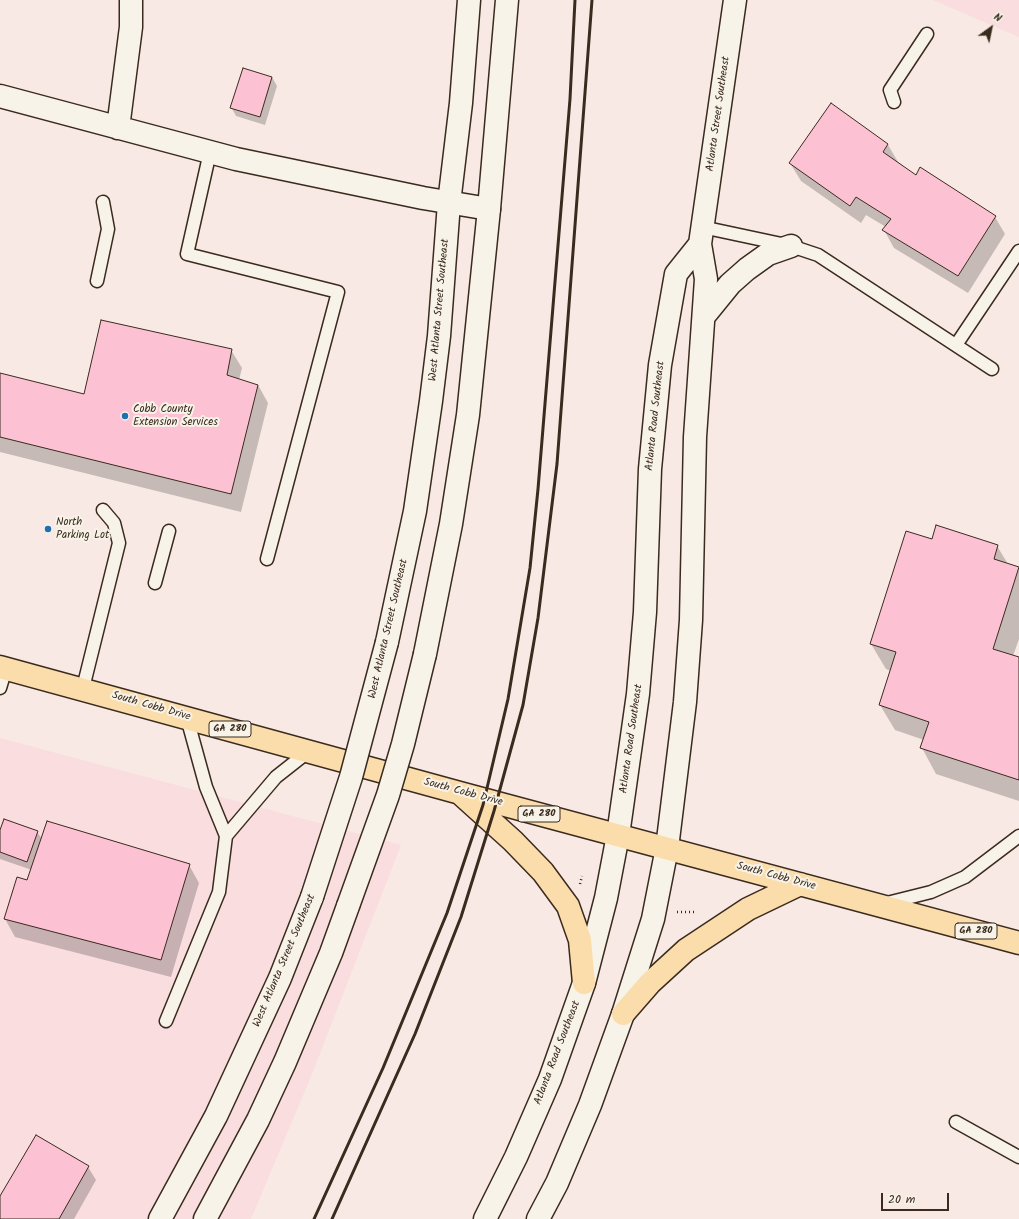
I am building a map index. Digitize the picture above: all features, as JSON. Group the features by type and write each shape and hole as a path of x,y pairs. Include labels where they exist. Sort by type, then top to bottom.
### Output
{"main road":[{"name":"South Cobb Drive","path":"2,674 83,688 460,793 1019,943"},
{"path":"460,793 513,841 551,882 568,906 580,940 584,983"},
{"path":"623,1014 650,983 686,950 748,909 800,884"}],"street":[{"path":"118,128 131,27 131,0"},
{"name":"West Atlanta Street Southeast","path":"160,1219 216,1116 280,978 312,898 351,777 387,642 406,555 422,465 439,336 449,203 461,103 469,0"},
{"path":"205,1219 258,1120 285,1062 331,953 388,795 403,744 425,654 461,466 489,209 507,0"},
{"name":"Atlanta Street Southeast","path":"701,236 735,0"},
{"path":"0,96 210,152 449,203 489,209"},
{"path":"538,1219 557,1183 590,1105 623,1014 653,919 667,848 685,702 691,620 695,437 706,279 701,236"},
{"name":"Atlanta Road Southeast","path":"485,1219 516,1157 550,1079 584,983 606,898 618,835 638,694 645,612 650,469 660,365 676,274 701,236"},
{"path":"704,316 730,284 747,269 768,254 791,246"}],"lane":[{"path":"894,102 890,90 927,34"},
{"path":"210,152 187,254 338,292 267,559"},
{"path":"97,281 108,229 103,202"},
{"path":"701,236 791,246 818,255 992,369"},
{"path":"956,345 1019,251"},
{"path":"83,688 118,548 118,537 111,518 103,510"},
{"path":"155,583 169,531"},
{"path":"166,1020 219,892 226,836 206,787 188,718"},
{"path":"226,836 276,777 309,751"},
{"path":"877,904 925,894 966,877 1019,836"},
{"path":"956,1122 1019,1157"}],"path":[{"path":"694,908 696,917"},
{"path":"675,912 695,912"}],"shaded area":[{"path":"933,0 1019,0 1019,37"},
{"path":"0,738 401,845 312,1074 251,1219 0,1219"}],"building":[{"path":"243,68 272,77 260,117 230,108"},
{"path":"831,103 888,144 883,152 916,175 920,167 996,216 958,276 882,230 891,219 856,197 850,206 789,163"},
{"name":"Cobb County Extension Services","path":"101,320 232,349 227,375 258,385 231,494 0,437 0,373 84,394"},
{"path":"936,525 998,545 994,559 1019,567 993,649 1019,657 1019,780 920,748 929,722 879,705 896,652 870,644 906,531 932,539"},
{"path":"4,819 38,831 27,862 0,852 0,830"},
{"path":"47,821 190,864 161,960 4,919 17,877 27,880"},
{"path":"36,1135 89,1166 59,1219 0,1219 0,1196"}],"railway":[{"path":"314,1219 383,1068 447,913 483,805 508,699 530,568 538,489 570,99 575,0"},
{"path":"332,1219 415,1034 461,917 494,811 523,705 538,618 557,464 592,0"}],"place":[{"name":"Cobb County Extension Services","path":"125,416"},
{"name":"North Parking Lot","path":"48,529"}]}
